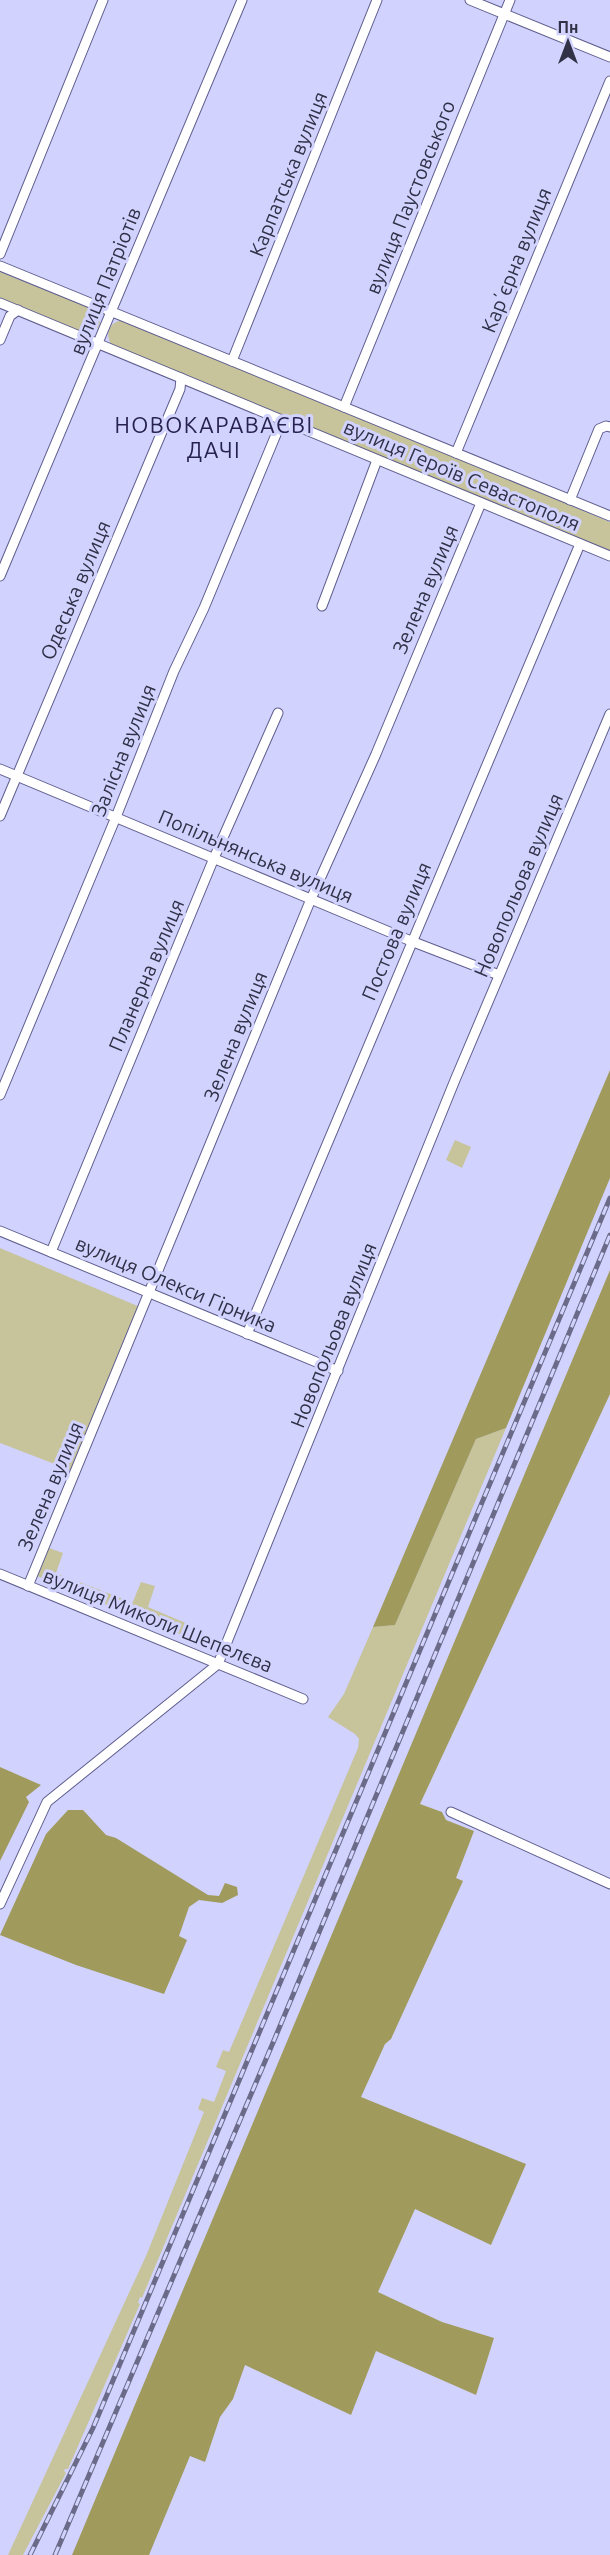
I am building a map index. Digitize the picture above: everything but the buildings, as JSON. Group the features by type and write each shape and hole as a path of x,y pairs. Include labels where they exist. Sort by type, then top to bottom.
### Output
{"street":[{"path":"0,254 103,0"},
{"name":"вулиця Патріотів","path":"0,576 242,0"},
{"name":"Карпатська вулиця","path":"232,361 377,0"},
{"path":"470,0 610,57"},
{"name":"вулиця Паустовського","path":"344,407 510,0"},
{"name":"Карʼєрна вулиця","path":"456,453 610,81"},
{"name":"вулиця Героїв Севастополя","path":"0,266 610,516"},
{"name":"вулиця Героїв Севастополя","path":"0,303 610,556"},
{"path":"0,340 10,316 18,310"},
{"name":"Одеська вулиця","path":"0,816 180,389 181,378"},
{"name":"Залісна вулиця","path":"0,1095 174,671 204,608 282,420"},
{"path":"570,500 599,429 606,426 610,428"},
{"path":"322,606 377,460"},
{"name":"Зелена вулиця","path":"28,1586 311,899 376,754 480,502"},
{"name":"Постова вулиця","path":"247,1334 580,544"},
{"name":"Планерна вулиця","path":"51,1252 214,858 278,713"},
{"name":"Новопольова вулиця","path":"0,1904 47,1802 218,1664 499,975 610,714"},
{"name":"Попільнянська вулиця","path":"0,769 411,941 499,975"},
{"name":"вулиця Олекси Гірника","path":"0,1231 338,1371"},
{"name":"вулиця Миколи Шепелєва","path":"0,1574 303,1699"},
{"path":"451,1812 610,1884"}],"shaded area":[{"path":"0,272 95,310 100,318 99,326 94,332 85,334 0,299"},
{"path":"123,320 610,522 610,551 112,346 108,337 109,329 114,323"},
{"path":"610,1070 610,1178 506,1428 476,1439 395,1625 373,1627"},
{"path":"455,1140 471,1147 462,1168 446,1160"},
{"path":"0,1248 140,1307 73,1471 0,1443"},
{"path":"610,1270 610,1394 420,1804 442,1812 446,1820 474,1831 456,1878 463,1881 391,2039 385,2044 361,2097 526,2164 491,2245 415,2209 378,2292 442,2322 494,2338 476,2395 376,2351 351,2415 245,2365 233,2399 220,2417 205,2462 190,2456 149,2555 72,2555"},
{"path":"506,1428 142,2298 140,2297 138,2303 140,2304 68,2469 65,2469 66,2473 23,2555 8,2555 146,2256 204,2112 198,2109 202,2098 214,2102 226,2071 216,2067 223,2050 229,2052 358,1748 359,1739 355,1734 328,1717 344,1694 373,1627 395,1625 476,1439"},
{"path":"49,1548 63,1553 56,1573 126,1600 121,1611 37,1576"},
{"path":"141,1582 155,1586 148,1607 202,1630 195,1640 128,1614"},
{"path":"0,1767 41,1785 26,1797 29,1802 0,1861"},
{"path":"68,1810 83,1810 106,1835 116,1838 208,1895 219,1896 225,1883 237,1887 238,1895 222,1903 199,1900 189,1907 179,1936 187,1940 164,1994 76,1965 0,1935 46,1834"}],"railway":[{"path":"30,2555 93,2428 610,1198"},
{"path":"55,2555 275,2038 610,1235"}],"district":[{"name":"НОВОКАРАВАЄВІ ДАЧІ","path":"214,437"}]}
